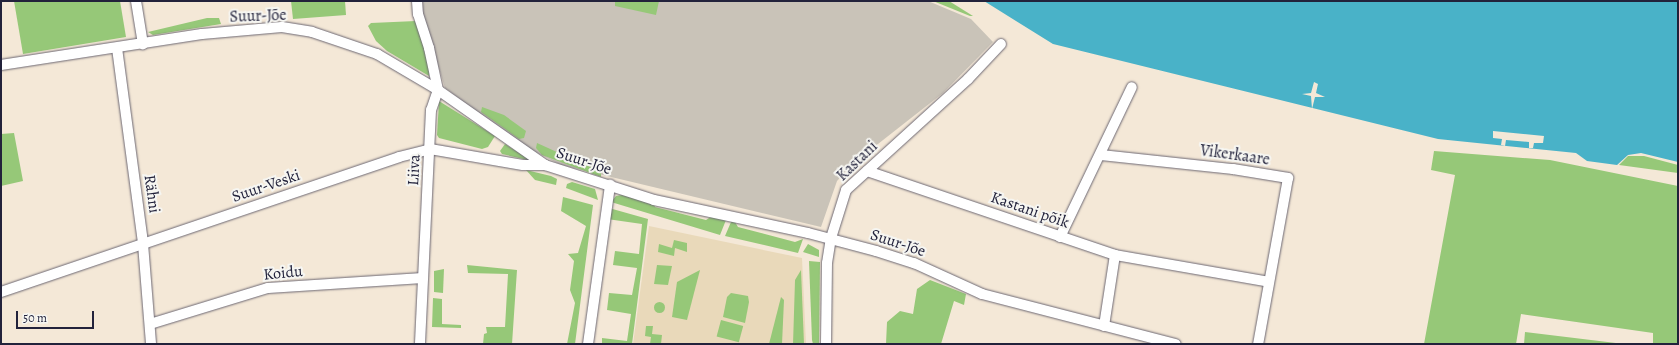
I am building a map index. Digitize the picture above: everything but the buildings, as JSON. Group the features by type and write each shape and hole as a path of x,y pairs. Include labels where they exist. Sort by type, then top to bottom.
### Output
{"street":[{"path":"136,1 143,44"},
{"path":"417,1 418,14 429,48 438,90"},
{"name":"Suur-Jõe","path":"1,65 202,34 282,27 312,32 377,54 438,90 545,165 654,200 831,238 914,263 982,294 1176,344"},
{"name":"Kastani","path":"826,344 827,263 831,238 846,190 968,79 1001,44"},
{"name":"Rähni","path":"117,48 143,244 151,344"},
{"path":"1060,237 1101,155 1132,88"},
{"name":"Liiva","path":"420,344 431,110 438,90"},
{"name":"Suur-Veski","path":"1,292 399,157 430,149 523,165 545,165"},
{"name":"Vikerkaare","path":"1101,155 1233,169 1288,178 1258,344"},
{"name":"Kastani põik","path":"867,171 1114,255 1269,282"},
{"path":"588,344 610,185"},
{"path":"1104,326 1114,255"},
{"name":"Koidu","path":"150,324 268,288 423,278"}],"shaded area":[{"path":"423,1 928,1 971,19 993,42 943,93 855,162 837,181 821,227 561,165 520,144 445,88 423,16"},
{"path":"649,226 802,258 806,344 633,344"}],"green space":[{"path":"14,1 120,1 126,37 23,54"},
{"path":"291,1 345,1 346,15 293,19"},
{"path":"615,1 659,1 656,15 615,6"},
{"path":"933,1 949,1 973,16 970,16"},
{"path":"207,18 219,18 221,24 153,35 148,32"},
{"path":"416,21 429,63 429,76 387,51 376,41 368,26 371,23"},
{"path":"439,101 495,136 488,147 482,149 439,138 437,135"},
{"path":"482,107 504,115 526,131 524,138 519,139 481,112"},
{"path":"14,133 23,181 1,186 1,134"},
{"path":"537,143 601,172 601,177 542,155 536,148"},
{"path":"505,144 532,161 502,154 500,151"},
{"path":"1434,151 1550,160 1678,186 1678,344 1653,344 1653,333 1521,314 1516,344 1424,344 1455,175 1431,170"},
{"path":"1628,156 1644,156 1678,165 1678,173 1619,165"},
{"path":"526,170 551,176 557,179 556,185 535,180"},
{"path":"572,182 595,189 598,200 566,188 567,184"},
{"path":"622,195 653,201 655,207 706,220 712,216 726,220 720,235 611,202 616,196"},
{"path":"563,197 593,205 575,344 567,344 575,303 570,290 574,261 568,254 578,253 586,226 561,211"},
{"path":"609,208 648,219 632,344 602,344 602,338 627,341 631,314 607,310 609,293 632,295 637,268 613,265 615,251 639,254 642,224 607,219"},
{"path":"731,222 735,222 738,227 795,242 803,239 798,253 725,236"},
{"path":"674,240 687,243 687,252 675,248 674,256 658,252 659,244 672,248"},
{"path":"808,244 819,250 819,257 803,252"},
{"path":"809,261 820,262 819,344 813,344 812,340"},
{"path":"467,265 517,270 512,344 483,344 484,334 487,333 486,327 505,327 508,274 468,273"},
{"path":"657,265 672,266 668,285 654,284"},
{"path":"444,269 443,293 434,292 434,271"},
{"path":"700,270 687,320 672,317 677,282"},
{"path":"801,270 804,344 793,344 795,280"},
{"path":"930,280 966,294 964,305 954,301 941,344 886,344 887,322 900,311 913,314 917,289"},
{"path":"731,293 748,296 749,302 745,323 723,317 727,297"},
{"path":"781,297 784,300 782,344 769,344"},
{"path":"433,298 442,299 442,324 461,325 461,328 432,327"},
{"path":"659,301 663,303 665,307 663,311 659,313 655,311 653,307 655,303"},
{"path":"721,320 743,326 739,342 717,336"},
{"path":"646,326 653,326 652,334 662,335 661,344 650,344 651,337 645,336"},
{"path":"1525,332 1624,344 1524,344"}],"water":[{"path":"984,1 1678,1 1678,162 1641,153 1628,155 1617,165 1587,161 1576,153 1438,139 1053,44"}],"pier":[{"path":"1314,82 1318,84 1316,93 1325,97 1315,97 1312,109 1311,96 1302,94 1311,93"},
{"path":"1493,131 1544,136 1543,143 1534,143 1533,148 1529,148 1529,142 1506,140 1505,146 1501,145 1502,139 1493,138"}]}
